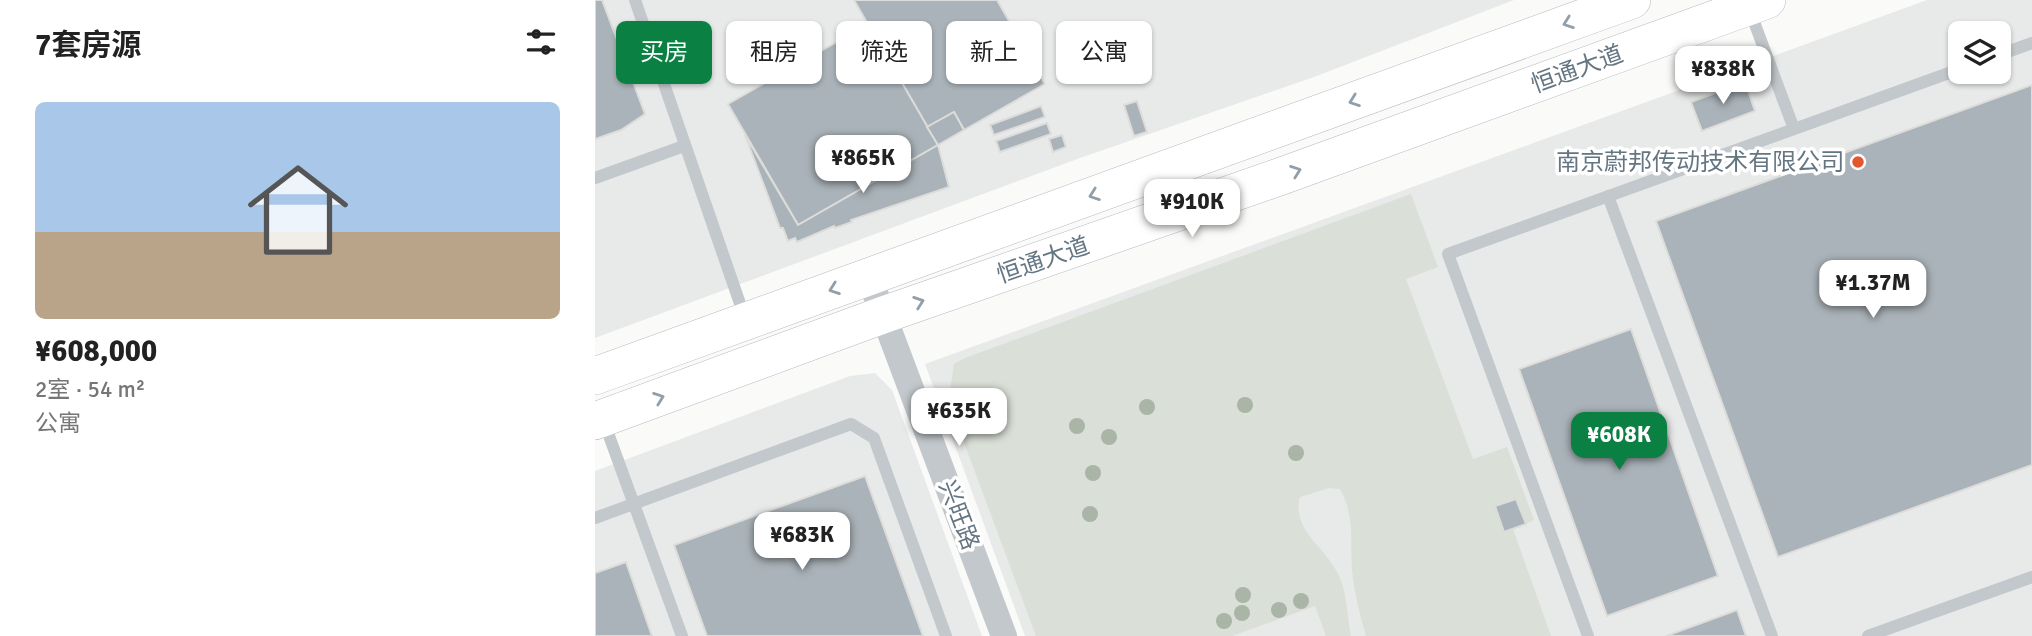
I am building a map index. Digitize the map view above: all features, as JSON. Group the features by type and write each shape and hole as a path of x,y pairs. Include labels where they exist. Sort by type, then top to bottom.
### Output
{"main road":[{"name":"恒通大道","path":"595,376 1632,0"},
{"name":"恒通大道","path":"599,419 883,315 1279,177 1758,4"}],"street":[{"name":"兴旺路","path":"869,277 1004,636"}],"lane":[{"path":"635,0 747,321"},
{"path":"1758,4 1794,129"},
{"path":"2011,51 2032,43"},
{"path":"1588,636 1448,254 1948,73"},
{"path":"595,178 684,146"},
{"path":"1608,196 1772,636"},
{"path":"599,419 634,504 682,636"},
{"path":"595,518 851,424 874,438 946,636"},
{"path":"1868,636 2032,577"}],"shaded area":[{"path":"595,0 1514,0 1314,77 1080,158 595,338"},
{"path":"1927,0 2032,0 2032,636 1025,636 925,364"},
{"path":"1411,194 1438,267 1406,279 1473,459 1507,447 1534,520 1513,529 1551,636 1366,636 1353,578 1348,509 1340,489 1329,488 1300,497 1298,508 1304,528 1340,579 1351,636 1326,636 1315,606 1232,636 1036,636 952,410 950,391 954,364"},
{"path":"875,373 892,390 982,636 595,636 595,471 850,376"}],"building":[{"path":"595,0 602,0 616,37 616,84 634,84 645,114 621,130 595,139"},
{"path":"854,0 997,0 1009,21 946,21 946,84 1042,84 1042,79 1045,84 964,130 954,112 927,127 902,84 932,84 932,21 866,21"},
{"path":"836,42 836,84 903,84 938,145 798,225 728,104 763,84 822,84 822,50"},
{"path":"1745,82 1755,111 1702,131 1691,102"},
{"path":"2032,85 2032,465 1778,557 1656,221"},
{"path":"1137,101 1147,132 1134,136 1124,105"},
{"path":"1041,106 1045,117 994,135 990,125"},
{"path":"954,112 964,130 938,145 927,127"},
{"path":"1047,123 1051,134 1000,152 996,141"},
{"path":"745,135 798,225 938,145 949,187 851,220 852,222 835,228 834,226 797,242 795,238 788,241 783,228 780,228"},
{"path":"1062,135 1066,147 1053,152 1049,139"},
{"path":"1631,329 1718,576 1607,616 1519,369"},
{"path":"865,476 923,636 707,636 674,545"},
{"path":"1516,499 1526,524 1504,532 1495,506"},
{"path":"626,562 652,636 595,636 595,573"},
{"path":"1737,610 1746,636 1666,636"}],"place":[{"name":"南京蔚邦传动技术有限公司","path":"1858,162"}]}
